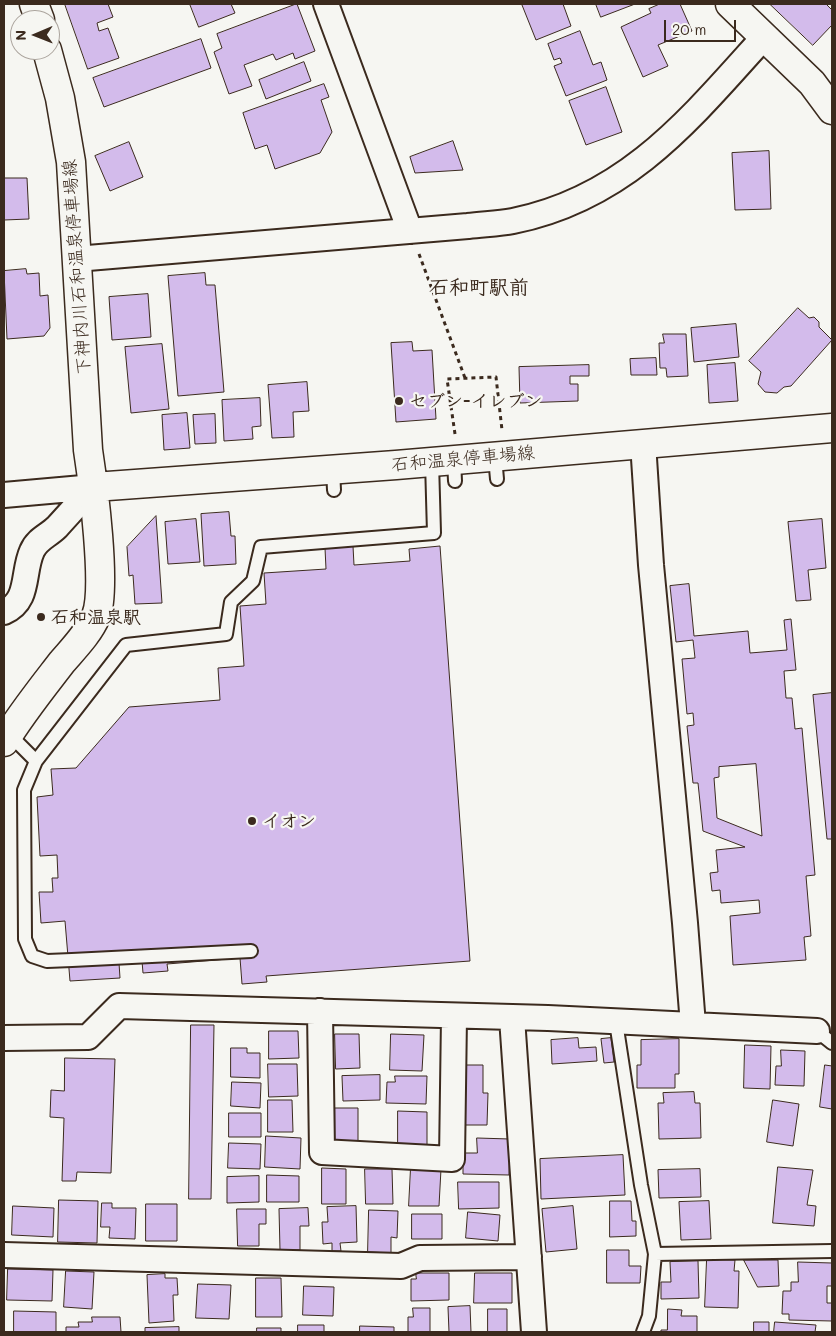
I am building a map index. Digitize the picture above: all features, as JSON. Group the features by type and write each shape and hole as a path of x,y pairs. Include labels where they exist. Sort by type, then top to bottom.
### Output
{"main road":[{"path":"730,4 812,83 832,110"},
{"name":"下神内川石和温泉停車場線","path":"6,738 23,712 82,637 96,616 99,577 94,487 88,450 71,162 60,98 50,60"},
{"name":"石和温泉停車場線","path":"94,487 333,480 449,459 496,468 643,443 832,428"}],"street":[{"path":"326,4 410,230"},
{"path":"76,259 513,221 560,206 623,176 661,146 701,107 764,37"},
{"path":"643,443 651,565 686,923 693,1025"},
{"path":"4,495 94,487"},
{"path":"4,612 13,607 24,590 28,560 39,540 55,528 94,487"},
{"path":"4,1038 88,1038 119,1006 512,1018 548,1013 616,1022 693,1025 825,1037"},
{"path":"320,1011 322,1152 452,1158 454,1017"},
{"path":"512,1018 534,1332"},
{"path":"4,1255 401,1266 420,1258 529,1257"}],"lane":[{"path":"251,951 47,961 32,956 25,940 22,825 24,790 36,761 126,645 226,634 231,602 254,581 261,547 434,533 449,459"},
{"path":"6,738 36,761"},
{"path":"616,1022 641,1185 655,1254 649,1316 643,1332"},
{"path":"655,1254 832,1251"}],"path":[{"path":"410,230 465,378"},
{"path":"449,459 447,379 496,377 502,430"}],"building":[{"path":"65,4 108,4 113,17 97,23 99,31 108,28 119,58 88,69"},
{"path":"190,4 231,4 235,13 199,27"},
{"path":"297,4 315,51 295,59 293,53 276,60 273,54 244,65 252,86 229,94 214,52 222,48 217,34"},
{"path":"563,4 571,26 536,40 522,5"},
{"path":"596,4 635,4 601,17"},
{"path":"660,4 680,4 692,31 658,45 668,66 643,77 621,27 651,13 649,9"},
{"path":"770,4 826,4 832,10 832,25 813,45"},
{"path":"580,31 593,65 601,62 607,80 566,96 554,66 562,63 560,58 554,60 548,44"},
{"path":"201,39 211,68 104,107 93,78"},
{"path":"304,62 311,81 266,99 259,80"},
{"path":"324,84 329,97 321,100 332,132 320,153 275,169 267,145 255,149 243,113"},
{"path":"606,87 622,132 586,145 569,101"},
{"path":"453,141 463,170 415,173 410,157"},
{"path":"129,142 143,177 110,191 95,156"},
{"path":"769,151 771,209 735,210 732,153"},
{"path":"4,178 27,178 29,219 4,220"},
{"path":"26,269 27,274 39,273 40,296 48,295 50,328 44,336 7,339 4,271"},
{"path":"205,273 206,285 215,285 224,392 178,396 168,276"},
{"path":"148,294 151,337 112,340 109,297"},
{"path":"798,308 809,318 814,317 819,322 819,327 832,340 791,386 784,387 777,393 765,392 758,384 761,372 749,361"},
{"path":"736,324 739,357 694,362 691,328"},
{"path":"663,334 686,334 688,376 667,377 666,368 660,368 659,343 664,343"},
{"path":"412,342 413,351 432,350 436,419 396,422 391,343"},
{"path":"162,344 169,409 131,413 125,347"},
{"path":"656,358 657,375 631,375 630,359"},
{"path":"735,363 738,401 709,403 707,365"},
{"path":"589,365 589,376 570,376 570,384 578,384 578,401 520,403 519,367"},
{"path":"307,382 309,411 293,412 294,437 272,438 268,385"},
{"path":"260,398 261,426 252,427 253,439 224,441 222,400"},
{"path":"187,413 190,448 164,450 162,415"},
{"path":"215,414 216,443 195,444 193,415"},
{"path":"229,512 231,536 235,536 236,564 204,566 201,514"},
{"path":"156,516 162,603 135,604 133,575 129,576 127,547"},
{"path":"196,519 200,562 168,564 165,522"},
{"path":"822,519 826,568 808,570 811,600 796,601 788,522"},
{"path":"353,546 354,565 410,561 409,549 440,546 470,961 266,976 267,982 242,984 240,958 167,964 168,971 143,973 142,961 119,963 120,978 70,981 65,921 41,923 39,892 53,892 52,878 58,878 57,855 40,856 37,797 53,795 51,769 76,768 129,707 220,700 218,668 244,666 240,606 266,604 264,573 326,569 325,548"},
{"path":"689,584 694,636 748,631 750,653 787,650 784,620 791,619 796,670 784,671 786,698 792,698 795,729 802,728 815,875 806,876 811,936 804,937 806,960 733,965 730,916 760,913 759,900 721,903 720,890 712,891 710,873 718,872 716,850 745,847 703,831 698,783 693,783 687,726 694,725 693,713 687,714 682,659 695,658 693,640 676,642 670,586","holes":["756,764 762,836 717,818 714,778 719,777 719,767"]},
{"path":"832,693 832,839 827,839 813,695"},
{"path":"191,1025 214,1025 211,1199 189,1199"},
{"path":"269,1031 298,1031 299,1058 269,1059"},
{"path":"335,1034 359,1034 360,1068 336,1069"},
{"path":"391,1034 424,1035 422,1071 390,1070"},
{"path":"578,1038 579,1048 596,1047 597,1061 552,1064 551,1040"},
{"path":"611,1038 614,1062 604,1063 601,1039"},
{"path":"679,1039 679,1074 675,1074 675,1088 637,1088 637,1065 641,1065 641,1040"},
{"path":"745,1045 771,1046 770,1089 744,1088"},
{"path":"231,1048 247,1048 247,1053 260,1053 260,1078 231,1077"},
{"path":"781,1050 805,1051 804,1086 775,1085 776,1066 781,1066"},
{"path":"65,1058 115,1059 111,1173 77,1172 76,1181 62,1181 64,1118 50,1117 51,1090 64,1091"},
{"path":"268,1064 297,1064 298,1096 269,1097"},
{"path":"462,1065 483,1065 483,1093 488,1093 487,1125 462,1125"},
{"path":"825,1065 832,1066 832,1109 820,1107"},
{"path":"380,1075 380,1100 343,1101 342,1076"},
{"path":"395,1076 427,1076 426,1104 386,1103 387,1082 395,1082"},
{"path":"232,1082 261,1083 260,1108 231,1106"},
{"path":"694,1092 695,1103 700,1103 701,1138 659,1139 658,1103 664,1103 663,1093"},
{"path":"268,1100 292,1100 293,1132 268,1132"},
{"path":"773,1100 799,1104 793,1146 767,1142"},
{"path":"335,1108 358,1108 358,1144 335,1144"},
{"path":"398,1111 427,1112 427,1147 398,1147"},
{"path":"229,1113 261,1113 261,1137 229,1137"},
{"path":"266,1136 301,1138 300,1169 265,1167"},
{"path":"477,1138 510,1139 509,1175 463,1174 463,1153 477,1153"},
{"path":"229,1143 261,1144 260,1169 228,1168"},
{"path":"623,1155 625,1195 541,1199 540,1159"},
{"path":"411,1167 441,1169 439,1206 409,1206"},
{"path":"778,1167 813,1170 807,1205 816,1206 814,1226 773,1223"},
{"path":"322,1168 346,1169 346,1204 322,1204"},
{"path":"365,1169 392,1169 393,1204 366,1204"},
{"path":"700,1169 701,1197 659,1198 658,1170"},
{"path":"267,1175 299,1176 299,1202 267,1202"},
{"path":"259,1176 259,1202 227,1203 227,1177"},
{"path":"458,1182 499,1182 499,1208 459,1209"},
{"path":"59,1200 98,1201 97,1243 58,1242"},
{"path":"610,1201 631,1201 632,1221 636,1221 636,1236 610,1237"},
{"path":"709,1201 711,1239 681,1240 679,1202"},
{"path":"102,1203 112,1203 112,1208 136,1208 135,1239 109,1238 110,1227 101,1227"},
{"path":"146,1204 177,1204 177,1241 146,1241"},
{"path":"13,1206 54,1208 53,1237 12,1235"},
{"path":"356,1206 357,1242 340,1243 341,1251 332,1251 332,1243 323,1244 322,1222 328,1222 327,1207"},
{"path":"573,1206 577,1249 546,1252 542,1209"},
{"path":"308,1208 309,1226 300,1226 300,1250 280,1250 279,1209"},
{"path":"237,1209 266,1209 266,1224 259,1224 259,1246 238,1246"},
{"path":"369,1210 398,1211 397,1238 391,1237 391,1253 368,1252"},
{"path":"468,1212 500,1215 498,1241 466,1238"},
{"path":"412,1214 442,1214 442,1239 412,1239"},
{"path":"607,1250 629,1250 629,1266 641,1266 640,1283 607,1283"},
{"path":"707,1259 735,1260 734,1271 739,1271 738,1308 705,1307"},
{"path":"744,1260 778,1260 779,1286 758,1287"},
{"path":"698,1261 699,1298 661,1299 661,1282 671,1282 670,1262"},
{"path":"798,1262 832,1263 832,1286 827,1286 827,1303 832,1303 832,1321 789,1320 789,1314 782,1314 783,1291 791,1291 791,1282 798,1282"},
{"path":"8,1269 53,1270 52,1301 7,1300"},
{"path":"66,1271 94,1272 92,1309 64,1307"},
{"path":"416,1273 449,1273 449,1300 411,1301 411,1279 416,1279"},
{"path":"475,1273 512,1273 512,1303 474,1303"},
{"path":"165,1274 165,1278 177,1278 178,1295 173,1295 174,1321 149,1323 147,1275"},
{"path":"256,1278 281,1278 282,1317 256,1317"},
{"path":"198,1284 231,1285 229,1319 196,1318"},
{"path":"304,1286 334,1287 333,1316 303,1315"},
{"path":"470,1306 471,1332 449,1332 448,1307"},
{"path":"413,1308 430,1308 430,1332 408,1332 408,1317 413,1317"},
{"path":"488,1309 507,1309 507,1332 488,1332"},
{"path":"668,1309 682,1310 681,1316 697,1316 697,1332 661,1332 661,1330 667,1330"},
{"path":"14,1311 56,1312 56,1332 14,1332"},
{"path":"92,1317 120,1317 121,1332 66,1332 66,1327 79,1327 78,1322 92,1322"},
{"path":"754,1322 769,1322 769,1332 754,1332"},
{"path":"775,1322 816,1325 815,1332 774,1332"},
{"path":"298,1325 324,1325 324,1332 298,1332"},
{"path":"360,1326 394,1327 394,1332 360,1332"},
{"path":"179,1327 179,1332 145,1332 145,1328"},
{"path":"257,1328 281,1328 281,1332 257,1332"}],"place":[{"name":"セブン-イレブン","path":"399,401"},
{"name":"石和温泉駅","path":"41,617"},
{"name":"イオン","path":"252,821"}],"district":[{"name":"石和町駅前","path":"479,288"}]}
